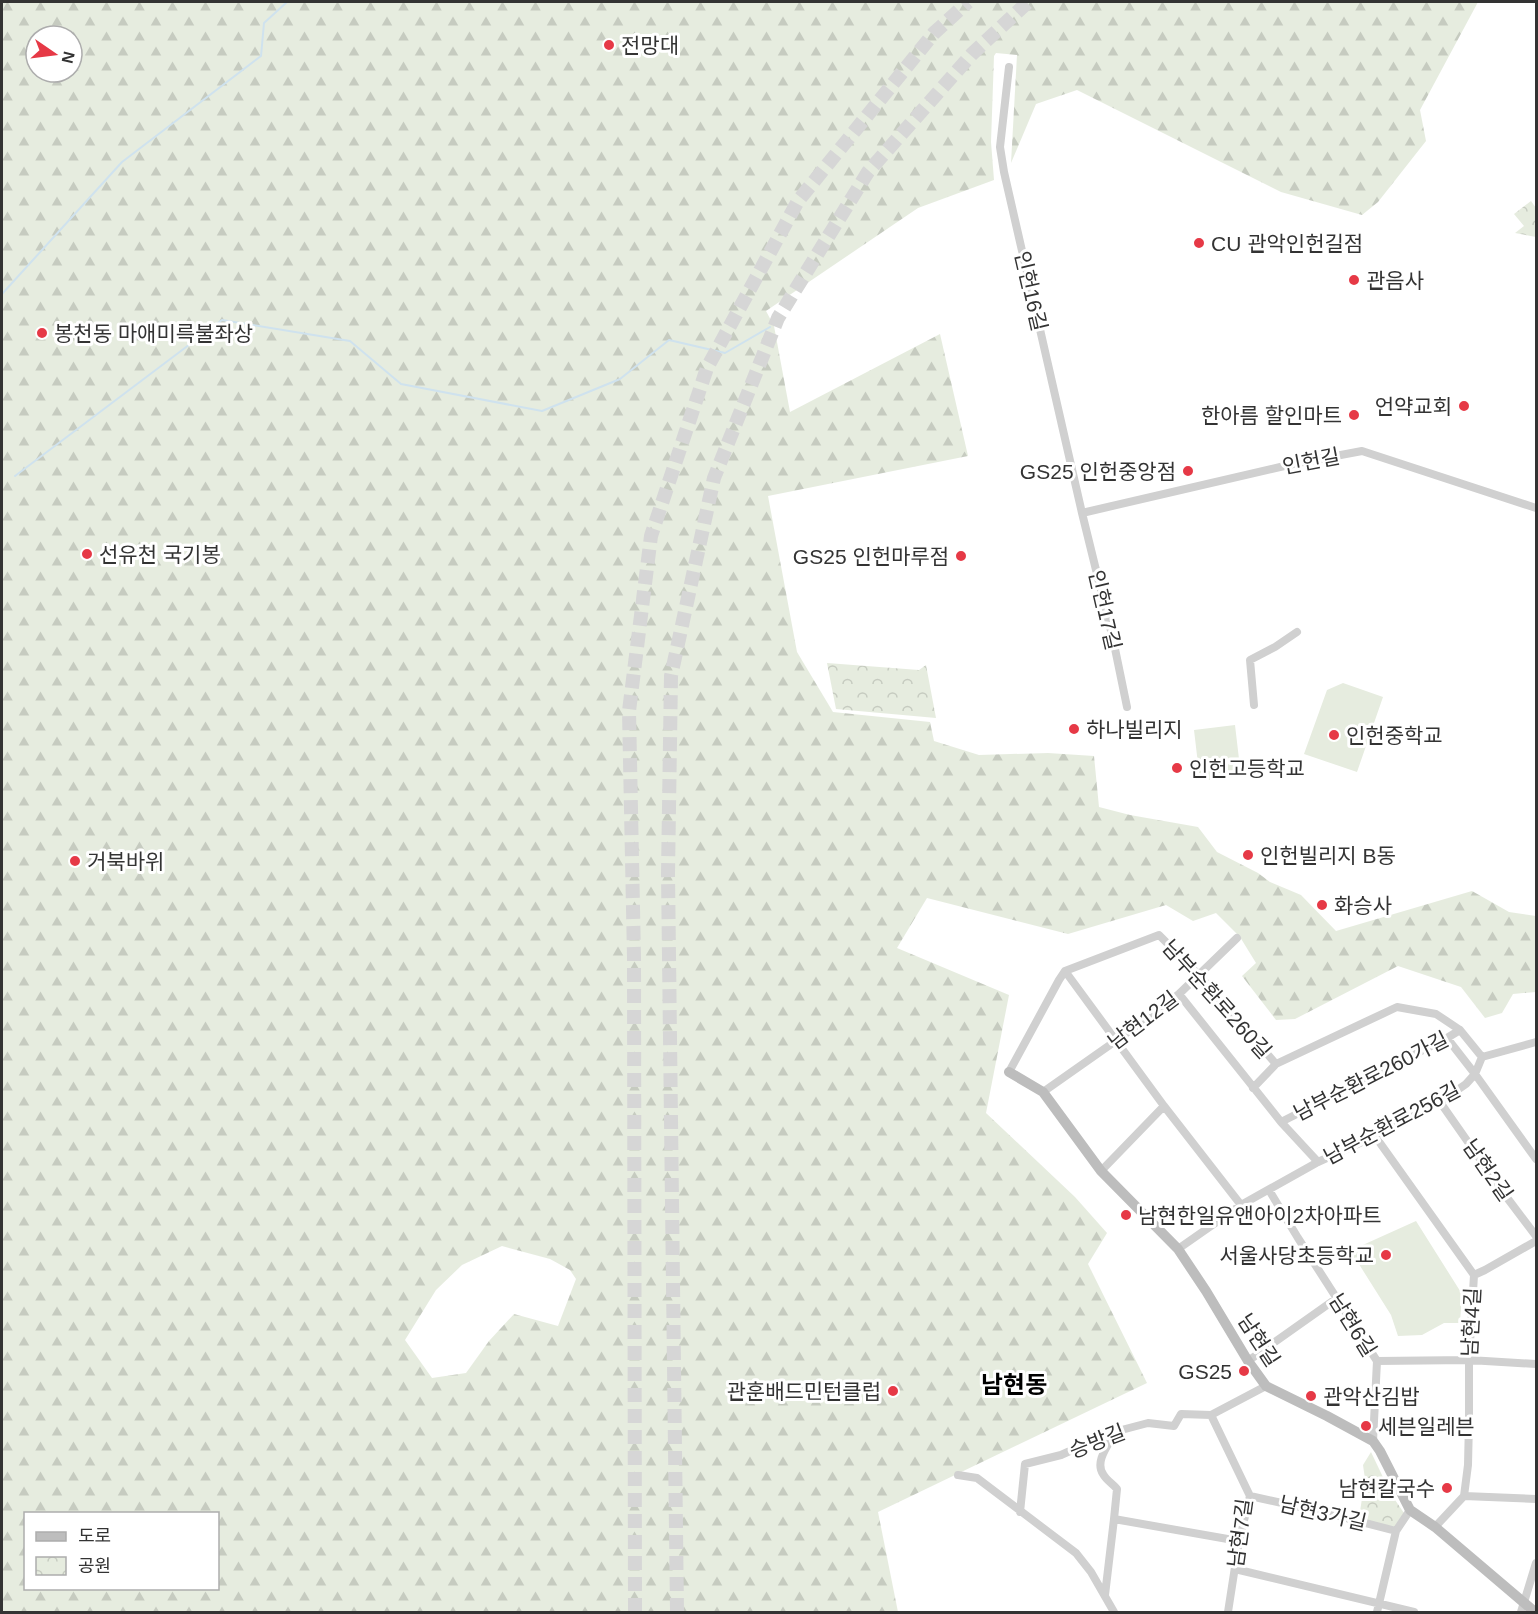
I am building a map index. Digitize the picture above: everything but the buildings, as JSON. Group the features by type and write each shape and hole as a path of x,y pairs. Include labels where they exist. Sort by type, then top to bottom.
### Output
{"street":[{"name":"인헌16길","path":"1009,67 1000,147 1004,172 1082,513"},
{"name":"인헌길","path":"1082,513 1293,464 1362,451 1536,508"},
{"name":"인헌17길","path":"1082,513 1127,707"},
{"path":"1254,705 1250,660 1297,632"},
{"name":"남부순환로260길","path":"1065,971 1159,934 1199,975 1276,1064"},
{"name":"남현12길","path":"1042,1092 1179,994 1237,938"},
{"path":"1009,1072 1065,971 1164,1106 1241,1205"},
{"path":"1179,994 1281,1122 1318,1162"},
{"name":"남부순환로260길","path":"1253,1088 1276,1064 1397,1007 1436,1014 1460,1030 1482,1057"},
{"name":"남부순환로260가길","path":"1281,1122 1460,1030"},
{"path":"1447,1038 1536,1159"},
{"path":"1482,1057 1536,1042"},
{"name":"남부순환로256길","path":"1178,1249 1241,1205 1318,1162 1375,1136 1440,1102 1466,1084 1475,1074 1482,1057"},
{"name":"남현길","path":"1009,1072 1042,1092 1101,1171 1178,1249 1266,1386 1373,1441"},
{"name":"남현2길","path":"1440,1102 1536,1236"},
{"path":"1101,1171 1164,1106"},
{"name":"남현4길","path":"1375,1136 1474,1275 1468,1360 1469,1421 1464,1496"},
{"name":"남현6길","path":"1269,1190 1377,1361 1373,1441"},
{"path":"1474,1275 1536,1241"},
{"path":"1248,1361 1337,1298"},
{"path":"1377,1361 1468,1360 1536,1364"},
{"path":"1211,1414 1266,1386"},
{"name":"승방길","path":"1020,1512 1025,1464 1061,1455 1110,1433 1148,1423 1174,1426 1181,1413 1211,1414"},
{"name":"남현7길","path":"1211,1414 1250,1496 1239,1541 1228,1612"},
{"path":"1105,1595 1117,1490 1103,1475 1101,1456 1113,1436"},
{"path":"1373,1441 1410,1510 1435,1527 1522,1608 1535,1612"},
{"path":"958,1475 977,1478 1076,1553 1091,1572 1114,1612"},
{"name":"남현3가길","path":"1250,1496 1396,1531"},
{"path":"1435,1527 1464,1496 1536,1499"},
{"path":"1377,1612 1396,1531 1410,1510"},
{"path":"1114,1519 1239,1541"},
{"path":"1522,1608 1536,1563"},
{"path":"1235,1569 1414,1612"}],"green space":[{"path":"2,2 1478,2 1420,110 1426,141 1378,202 1362,215 1281,192 1077,90 1036,104 1011,163 1017,55 996,53 994,56 991,142 994,180 918,208 766,311 774,326 790,412 940,334 968,456 768,496 797,652 833,712 930,722 934,741 979,755 1048,753 1094,756 1099,807 1198,827 1217,852 1258,873 1270,882 1301,895 1336,931 1472,891 1509,912 1536,916 1536,992 1513,994 1502,1013 1485,1018 1461,987 1398,966 1295,1019 1276,1020 1242,976 1256,963 1240,937 1216,913 1193,921 1166,905 1068,934 927,898 897,948 1009,995 986,1113 1075,1197 1107,1233 1088,1264 1147,1383 878,1512 898,1612 2,1612","holes":["502,1246 550,1259 570,1270 576,1279 558,1326 514,1314 489,1341 466,1373 432,1378 405,1340 436,1290 462,1265"]},
{"path":"1531,201 1536,208 1536,237 1515,233 1524,226 1514,214"},
{"path":"827,663 919,670 926,665 936,718 836,709"},
{"path":"1343,683 1383,697 1357,772 1304,754 1327,690"},
{"path":"1235,725 1241,776 1200,781 1194,730"},
{"path":"1416,1221 1462,1294 1460,1323 1444,1323 1422,1335 1398,1336 1391,1315 1357,1261 1350,1264 1345,1253"},
{"path":"1371,1452 1391,1494 1404,1513 1395,1528 1359,1518 1365,1479 1363,1465"}],"waterway":[{"path":"2,294 122,162 261,56 264,23 287,2"},
{"path":"15,476 222,320 350,341 401,384 542,411 620,379 669,340 725,353 770,327"}],"tunnel":[{"path":"635,1612 634,957 629,711 651,536 707,368 798,201 934,33 968,2"},
{"path":"677,1612 668,874 671,676 714,478 778,318 868,172 972,54 1028,2"}],"place":[{"name":"전망대","path":"609,45"},
{"name":"CU 관악인헌길점","path":"1199,243"},
{"name":"관음사","path":"1354,280"},
{"name":"봉천동 마애미륵불좌상","path":"42,333"},
{"name":"언약교회","path":"1464,406"},
{"name":"한아름 할인마트","path":"1354,415"},
{"name":"GS25 인헌중앙점","path":"1188,471"},
{"name":"선유천 국기봉","path":"87,554"},
{"name":"GS25 인헌마루점","path":"961,556"},
{"name":"하나빌리지","path":"1074,729"},
{"name":"인헌중학교","path":"1334,735"},
{"name":"인헌고등학교","path":"1177,768"},
{"name":"인헌빌리지 B동","path":"1248,855"},
{"name":"거북바위","path":"75,861"},
{"name":"화승사","path":"1322,905"},
{"name":"남현한일유앤아이2차아파트","path":"1126,1215"},
{"name":"서울사당초등학교","path":"1386,1255"},
{"name":"GS25","path":"1244,1371"},
{"name":"관훈배드민턴클럽","path":"893,1391"},
{"name":"관악산김밥","path":"1311,1396"},
{"name":"세븐일레븐","path":"1366,1426"},
{"name":"남현칼국수","path":"1447,1488"}],"district":[{"name":"남현동","path":"1014,1384"}]}
